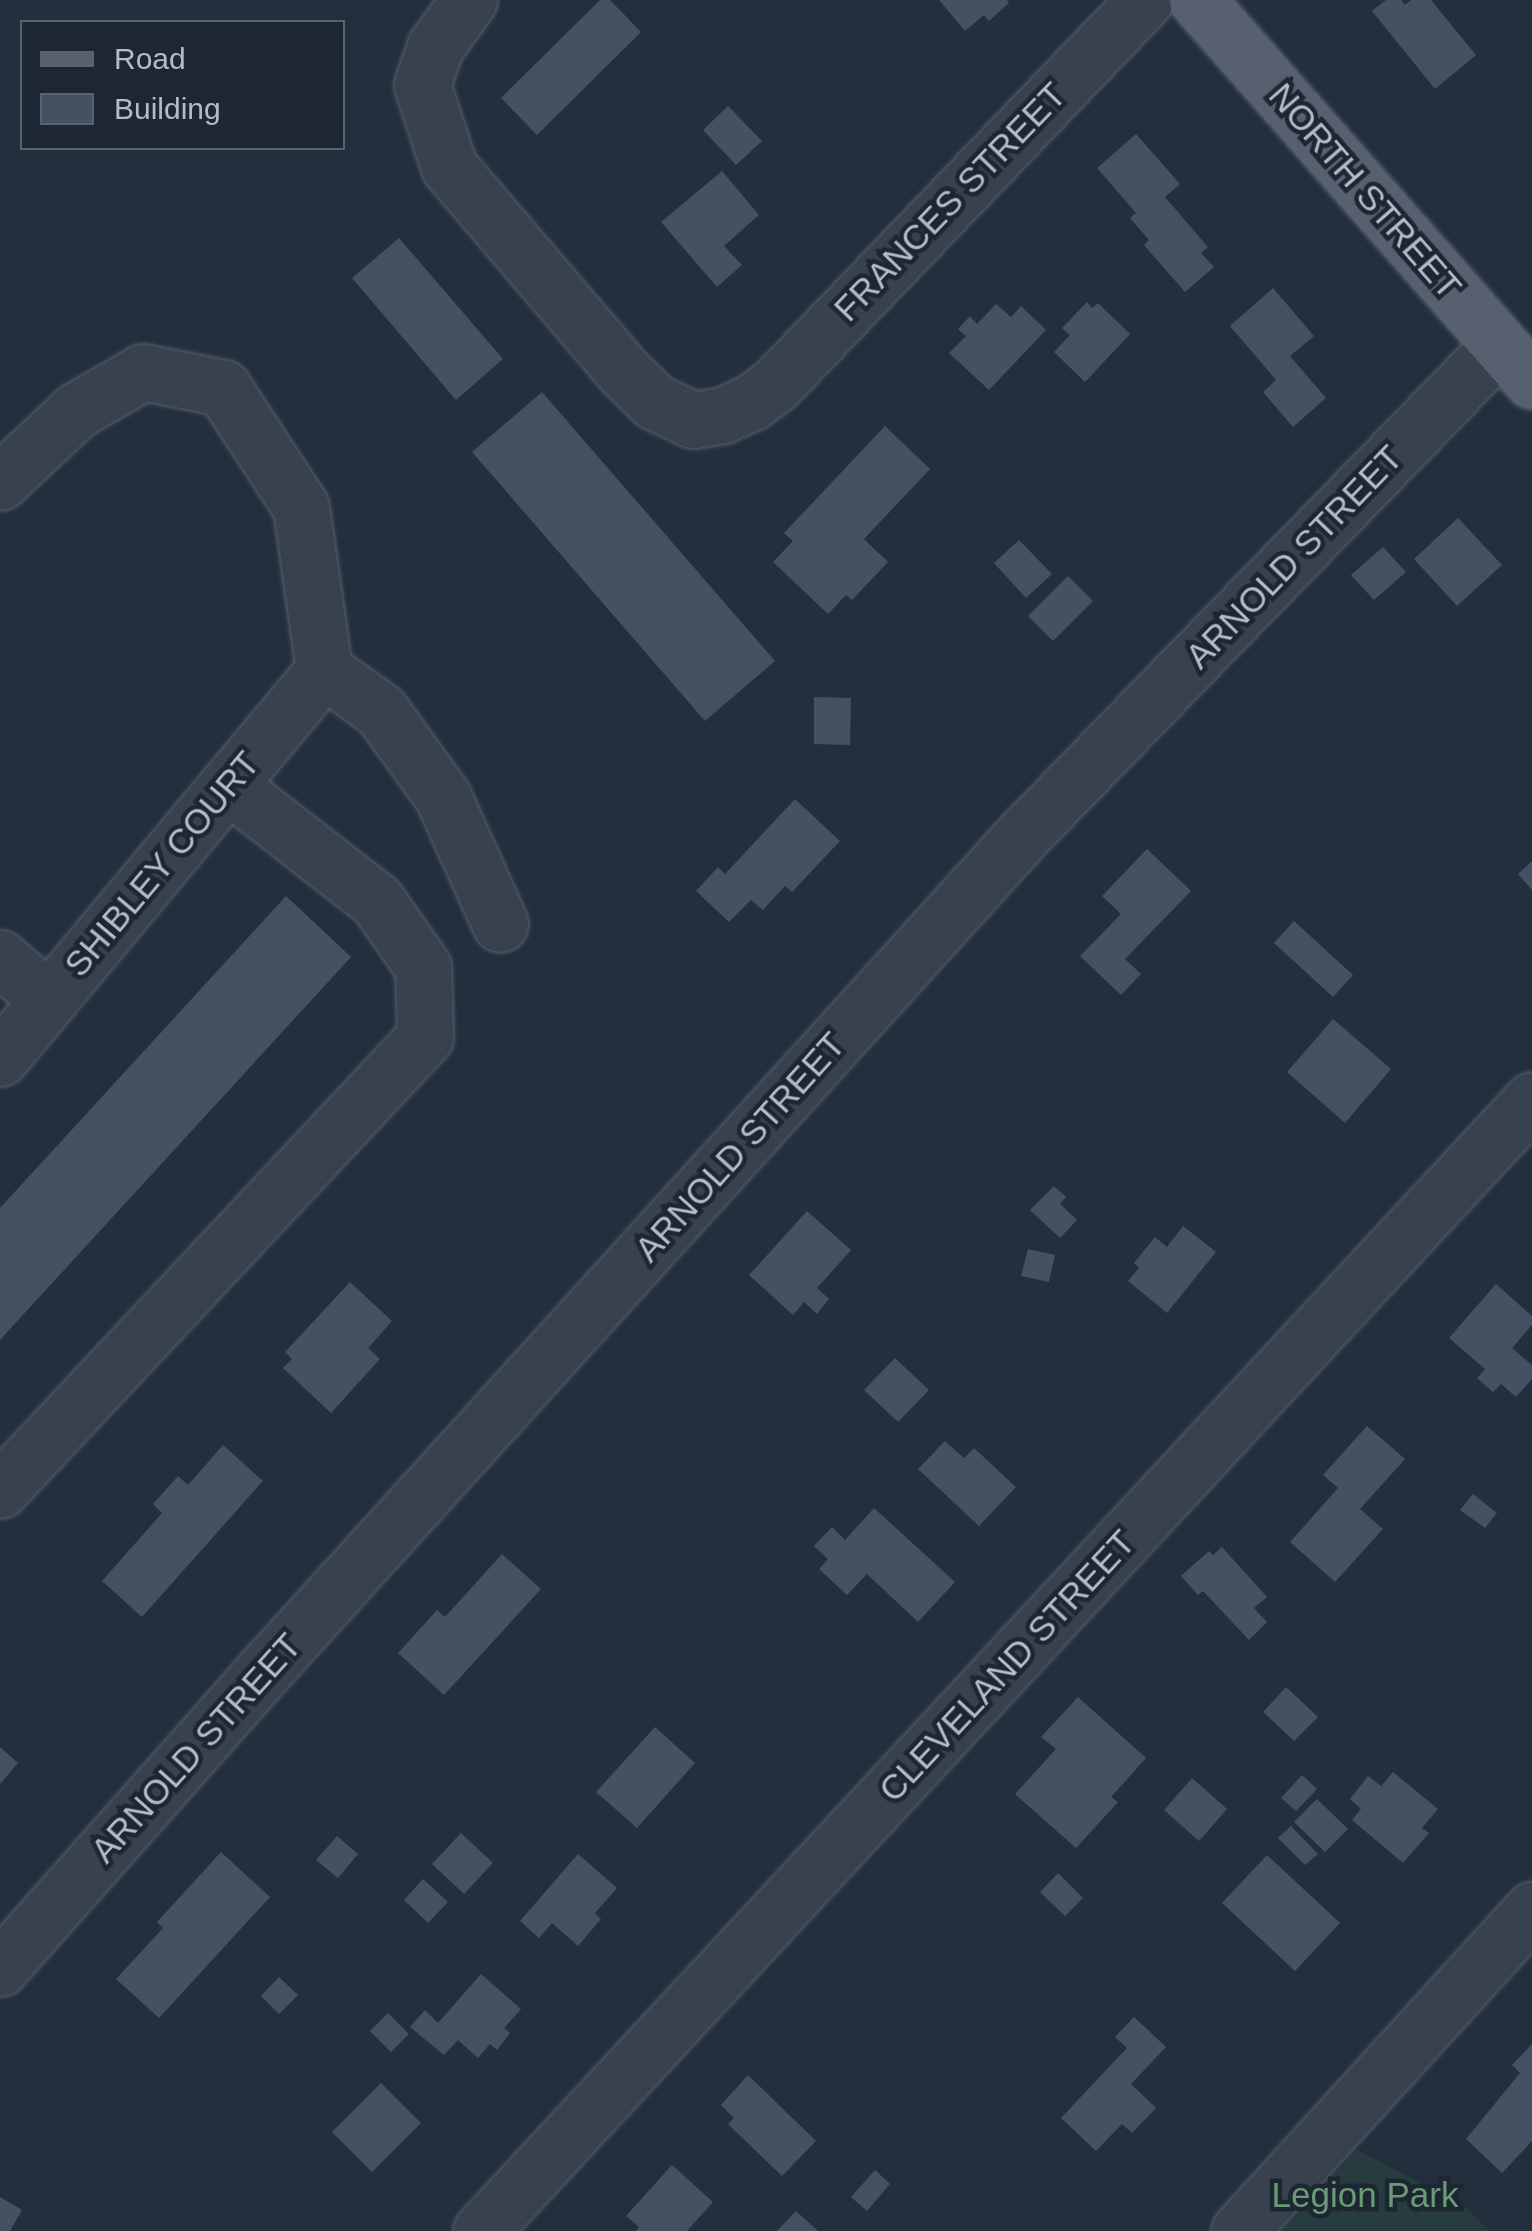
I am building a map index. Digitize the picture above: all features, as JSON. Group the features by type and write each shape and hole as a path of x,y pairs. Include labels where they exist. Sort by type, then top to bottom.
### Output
{"main road":[{"name":"NORTH STREET","path":"1197,0 1516,363"}],"street":[{"name":"FRANCES STREET","path":"469,0 436,47 422,85 449,168 626,374 655,402 694,420 723,415 752,402 777,383 1145,0"},
{"name":"ARNOLD STREET","path":"0,1968 270,1663 1022,836 1516,363"},
{"path":"0,482 77,410 143,372 222,388 302,507 324,670 381,710 443,796 500,924"},
{"name":"SHIBLEY COURT","path":"0,1058 324,670"},
{"path":"0,1490 425,1037 424,967 377,901 228,785"},
{"path":"0,958 48,1000"},
{"name":"CLEVELAND STREET","path":"482,2231 1532,1100"},
{"path":"1238,2231 1532,1910"}],"green space":[{"name":"Legion Park","path":"1357,2150 1462,2204 1489,2231 1282,2231"}],"building":[{"path":"600,0 610,0 641,32 537,135 501,98"},
{"path":"939,0 1009,3 989,21 984,15 965,31"},
{"path":"1386,0 1401,0 1405,5 1411,0 1431,0 1476,55 1435,89 1372,11"},
{"path":"728,106 762,141 736,165 703,130"},
{"path":"1136,134 1180,184 1165,197 1208,247 1201,253 1214,267 1185,292 1144,245 1149,240 1130,218 1136,213 1097,168"},
{"path":"722,171 759,215 724,246 742,265 717,287 661,222"},
{"path":"399,238 503,359 456,400 352,278"},
{"path":"1273,288 1314,336 1290,356 1326,398 1293,427 1263,392 1276,380 1230,326"},
{"path":"1087,302 1092,308 1098,303 1130,334 1085,382 1054,352 1070,335 1062,328"},
{"path":"996,304 1011,317 1021,306 1046,330 989,390 949,353 966,336 958,329 970,316 977,324"},
{"path":"542,392 775,661 705,721 472,452"},
{"path":"885,426 930,469 864,539 888,562 852,600 846,595 828,614 773,562 793,541 784,533"},
{"path":"1458,518 1502,565 1457,606 1414,559"},
{"path":"1019,540 1052,574 1026,598 994,563"},
{"path":"1383,547 1406,572 1374,600 1351,575"},
{"path":"1068,576 1093,601 1053,641 1028,616"},
{"path":"814,697 851,698 850,745 814,744"},
{"path":"795,799 840,841 792,892 785,886 763,910 751,900 729,922 696,891 718,867 725,874"},
{"path":"1147,849 1191,891 1125,959 1141,974 1121,995 1080,956 1121,914 1102,896"},
{"path":"1532,861 1532,890 1518,874"},
{"path":"286,896 351,957 0,1340 0,1208"},
{"path":"1294,921 1353,975 1333,997 1274,943"},
{"path":"1333,1019 1391,1069 1345,1123 1287,1072"},
{"path":"1054,1186 1066,1197 1060,1204 1077,1220 1060,1238 1030,1210"},
{"path":"807,1211 851,1250 817,1288 829,1299 817,1314 804,1302 793,1315 749,1275"},
{"path":"1183,1226 1216,1252 1167,1313 1128,1281 1139,1268 1134,1263 1155,1237 1167,1247"},
{"path":"1028,1249 1055,1255 1049,1282 1021,1276"},
{"path":"350,1282 392,1321 368,1348 380,1359 331,1413 283,1368 292,1359 285,1352"},
{"path":"1496,1284 1532,1316 1532,1325 1512,1348 1532,1365 1532,1379 1516,1397 1501,1384 1493,1392 1477,1378 1485,1369 1449,1338"},
{"path":"895,1358 929,1390 898,1422 864,1390"},
{"path":"1367,1426 1405,1459 1360,1509 1383,1529 1335,1582 1290,1542 1338,1488 1323,1475"},
{"path":"945,1441 964,1458 974,1448 1016,1487 979,1526 918,1469"},
{"path":"223,1445 263,1481 142,1617 102,1581 162,1513 153,1504 178,1476 188,1485"},
{"path":"1473,1494 1497,1513 1485,1528 1460,1510"},
{"path":"874,1508 955,1582 918,1622 867,1574 847,1595 819,1569 828,1559 814,1546 832,1527 845,1540"},
{"path":"1222,1547 1267,1597 1254,1608 1267,1622 1249,1640 1203,1591 1198,1595 1181,1576 1209,1551 1213,1555"},
{"path":"502,1554 541,1589 444,1695 398,1653 437,1610 445,1617"},
{"path":"1286,1687 1318,1717 1294,1741 1263,1712"},
{"path":"1078,1697 1146,1758 1111,1797 1118,1802 1076,1848 1015,1794 1056,1749 1041,1737"},
{"path":"655,1727 695,1763 637,1828 596,1792"},
{"path":"0,1747 18,1763 0,1784"},
{"path":"1393,1772 1438,1809 1422,1828 1429,1833 1403,1863 1352,1820 1361,1809 1350,1799 1368,1776 1381,1786"},
{"path":"1302,1775 1317,1789 1296,1811 1281,1798"},
{"path":"1192,1778 1227,1809 1199,1841 1164,1810"},
{"path":"1317,1799 1348,1829 1325,1852 1294,1822"},
{"path":"1291,1826 1318,1854 1305,1865 1278,1838"},
{"path":"461,1833 493,1863 464,1894 432,1864"},
{"path":"337,1836 358,1854 338,1878 316,1860"},
{"path":"221,1852 270,1897 159,2018 116,1979 163,1928 157,1922"},
{"path":"578,1854 617,1888 595,1913 601,1919 578,1946 552,1923 539,1938 520,1921"},
{"path":"1267,1855 1340,1923 1295,1971 1222,1903"},
{"path":"1058,1873 1083,1898 1065,1916 1040,1892"},
{"path":"423,1879 448,1902 428,1923 404,1900"},
{"path":"481,1974 521,2009 504,2028 510,2033 497,2050 490,2044 478,2058 458,2040 444,2055 410,2027 425,2010 438,2023"},
{"path":"279,1977 298,1995 279,2014 261,1996"},
{"path":"388,2013 409,2034 391,2052 370,2031"},
{"path":"1134,2017 1166,2047 1131,2084 1156,2108 1132,2133 1122,2124 1096,2151 1061,2118 1127,2048 1115,2037"},
{"path":"1532,2044 1532,2141 1502,2173 1466,2139 1520,2073 1512,2065"},
{"path":"748,2075 816,2141 782,2176 728,2124 734,2118 721,2105"},
{"path":"381,2083 421,2123 372,2172 332,2132"},
{"path":"672,2165 713,2202 687,2231 636,2231 639,2227 626,2216"},
{"path":"875,2170 890,2184 867,2211 851,2197"},
{"path":"0,2197 22,2210 10,2231 0,2231"},
{"path":"796,2211 818,2231 777,2231"}]}
